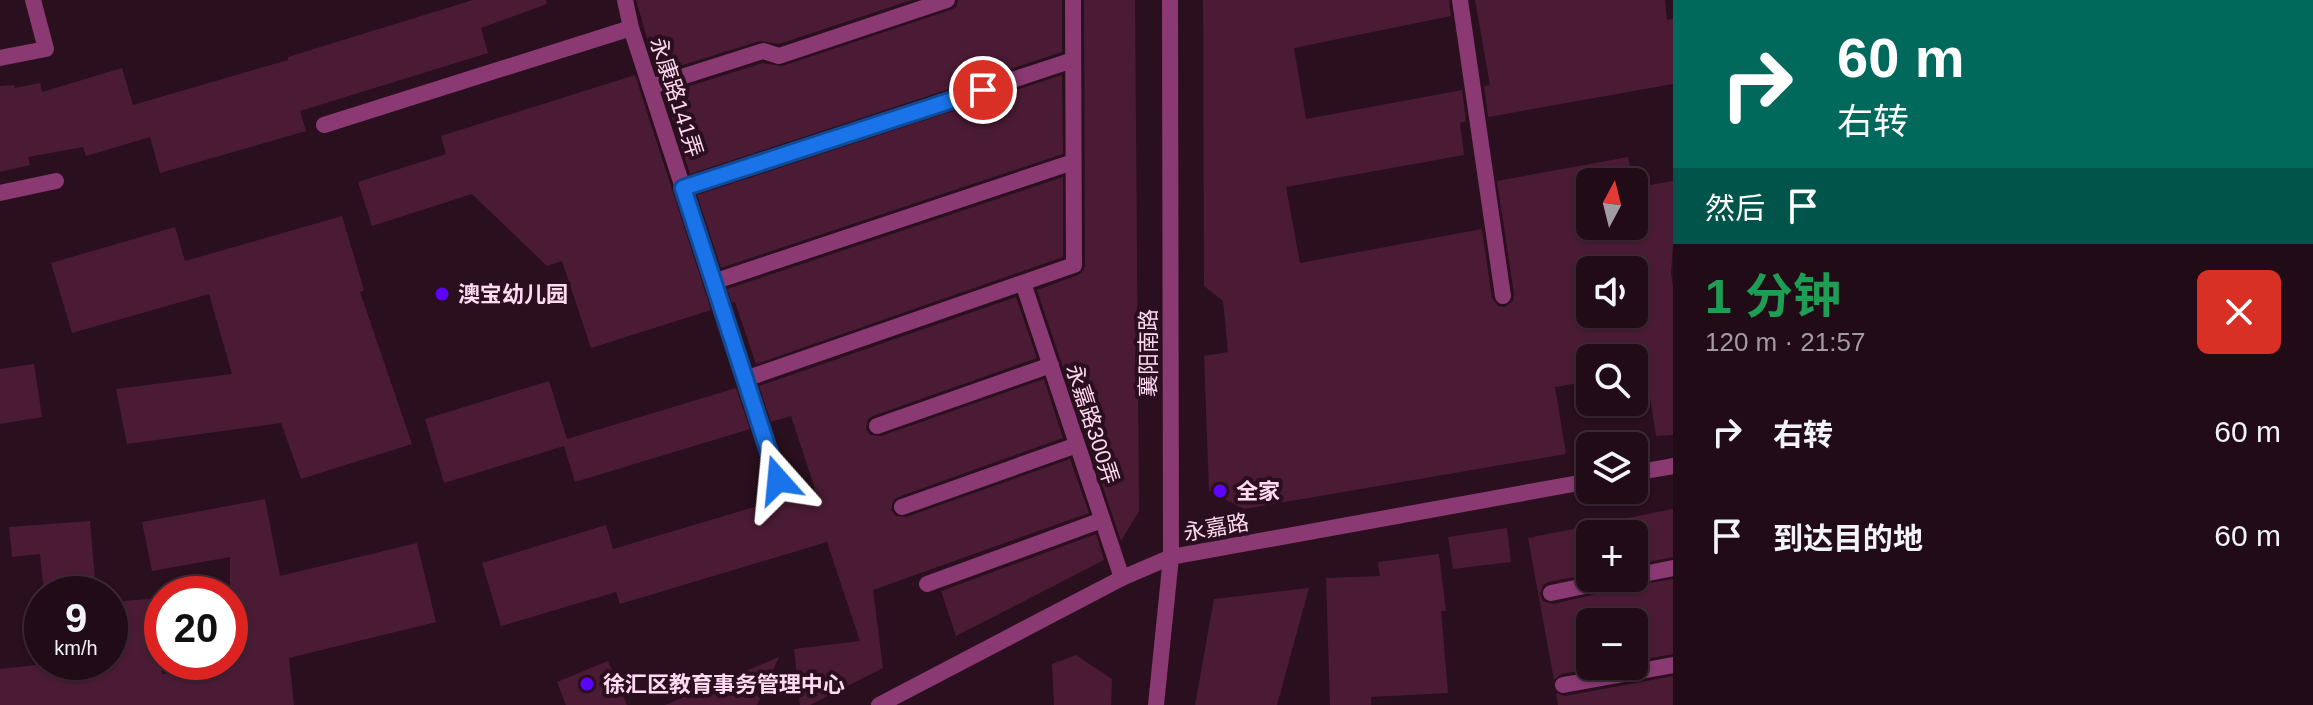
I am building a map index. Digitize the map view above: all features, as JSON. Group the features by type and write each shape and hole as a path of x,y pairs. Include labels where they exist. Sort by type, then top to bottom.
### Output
{"street":[{"path":"0,58 46,49 33,0"},
{"name":"永康路141弄","path":"625,0 631,28 778,480"},
{"path":"650,87 763,51 779,56 947,0"},
{"path":"745,379 1074,265 1073,0"},
{"name":"襄阳南路","path":"1156,705 1171,557 1170,0"},
{"path":"1460,0 1503,296"},
{"path":"324,125 631,28"},
{"path":"683,188 1073,60"},
{"path":"713,282 1073,162"},
{"path":"0,193 56,181"},
{"name":"永嘉路300弄","path":"1023,283 1122,578"},
{"path":"877,426 1051,365"},
{"path":"902,507 1077,445"},
{"path":"1648,470 1673,466"},
{"name":"永嘉路","path":"879,705 1122,578 1171,557 1576,484"},
{"path":"927,584 1102,520"},
{"path":"1648,573 1673,568"},
{"path":"1551,593 1576,588"},
{"path":"1563,685 1673,665"}],"building":[{"path":"473,0 546,0 547,4 481,28 488,53 300,111 306,131 160,173 150,137 86,156 83,147 28,157 30,165 0,172 0,86 14,85 15,88 40,83 42,92 122,68 133,105 288,60 288,57"},
{"path":"636,0 912,0 779,44 760,41 657,73"},
{"path":"958,0 1062,0 1062,52 690,174 664,94 763,63 782,66 950,10 956,7"},
{"path":"1084,0 1135,0 1139,511 1121,541 1037,290 1078,275 1085,266"},
{"path":"1203,0 1449,0 1451,16 1294,48 1306,119 1462,90 1466,121 1460,123 1464,155 1286,187 1300,263 1482,229 1492,298 1498,306 1505,307 1513,301 1514,294 1497,181 1628,157 1630,168 1576,168 1576,240 1648,240 1648,185 1673,181 1673,435 1656,436 1648,384 1648,344 1576,344 1576,383 1555,387 1566,454 1244,509 1209,491 1204,356 1228,352 1223,301 1204,286"},
{"path":"1475,0 1665,0 1667,20 1673,19 1673,84 1488,117 1484,86 1490,85"},
{"path":"635,75 711,310 591,348 562,261 547,266 472,194 372,226 358,182 446,154 441,136"},
{"path":"1062,75 1063,154 721,268 697,195"},
{"path":"1063,177 1063,257 756,364 735,302 732,303 727,289"},
{"path":"342,216 364,290 360,292 412,444 301,479 281,423 127,444 116,389 232,374 209,294 72,333 51,263 175,227 185,261"},
{"path":"1016,297 1037,358 873,416 868,419 866,429 870,435 881,436 1044,379 1063,438 898,497 893,501 891,510 896,516 906,517 1070,459 1089,513 873,590 883,668 810,705 800,705 794,649 860,641 827,542 620,604 616,592 501,626 482,563 606,525 613,549 815,489 791,416 771,422 759,386"},
{"path":"34,364 42,417 0,424 0,369"},
{"path":"549,381 567,439 736,388 750,429 575,482 564,446 444,483 425,419"},
{"path":"265,499 280,576 417,543 436,622 289,658 294,705 0,705 0,669 24,666 24,680 128,680 128,601 144,599 144,680 248,680 248,576 230,576 230,557 152,571 142,522"},
{"path":"1673,509 1673,557 1648,562 1648,520 1618,520"},
{"path":"90,521 95,576 42,576 40,554 12,557 9,527"},
{"path":"1507,528 1511,562 1453,569 1448,537"},
{"path":"1576,528 1576,577 1548,582 1543,585 1540,594 1543,601 1553,604 1604,592 1648,592 1648,583 1673,579 1673,654 1648,658 1648,608 1576,608 1576,671 1561,674 1554,680 1528,538"},
{"path":"1096,534 1104,560 956,636 941,591"},
{"path":"1439,554 1446,611 1441,611 1448,693 1371,697 1371,705 1330,705 1326,578 1380,576 1378,562"},
{"path":"1309,588 1277,705 1195,705 1214,599"},
{"path":"1076,655 1112,679 1111,705 1054,705 1052,664"},
{"path":"779,657 757,705 665,705"},
{"path":"608,661 627,705 566,705 557,682"},
{"path":"1673,676 1673,705 1558,705 1556,693 1565,696"}],"place":[{"name":"澳宝幼儿园","path":"442,294"},
{"name":"全家","path":"1220,491"},
{"name":"徐汇区教育事务管理中心","path":"587,684"}],"route":[{"path":"778,480 683,188 983,90"}]}
